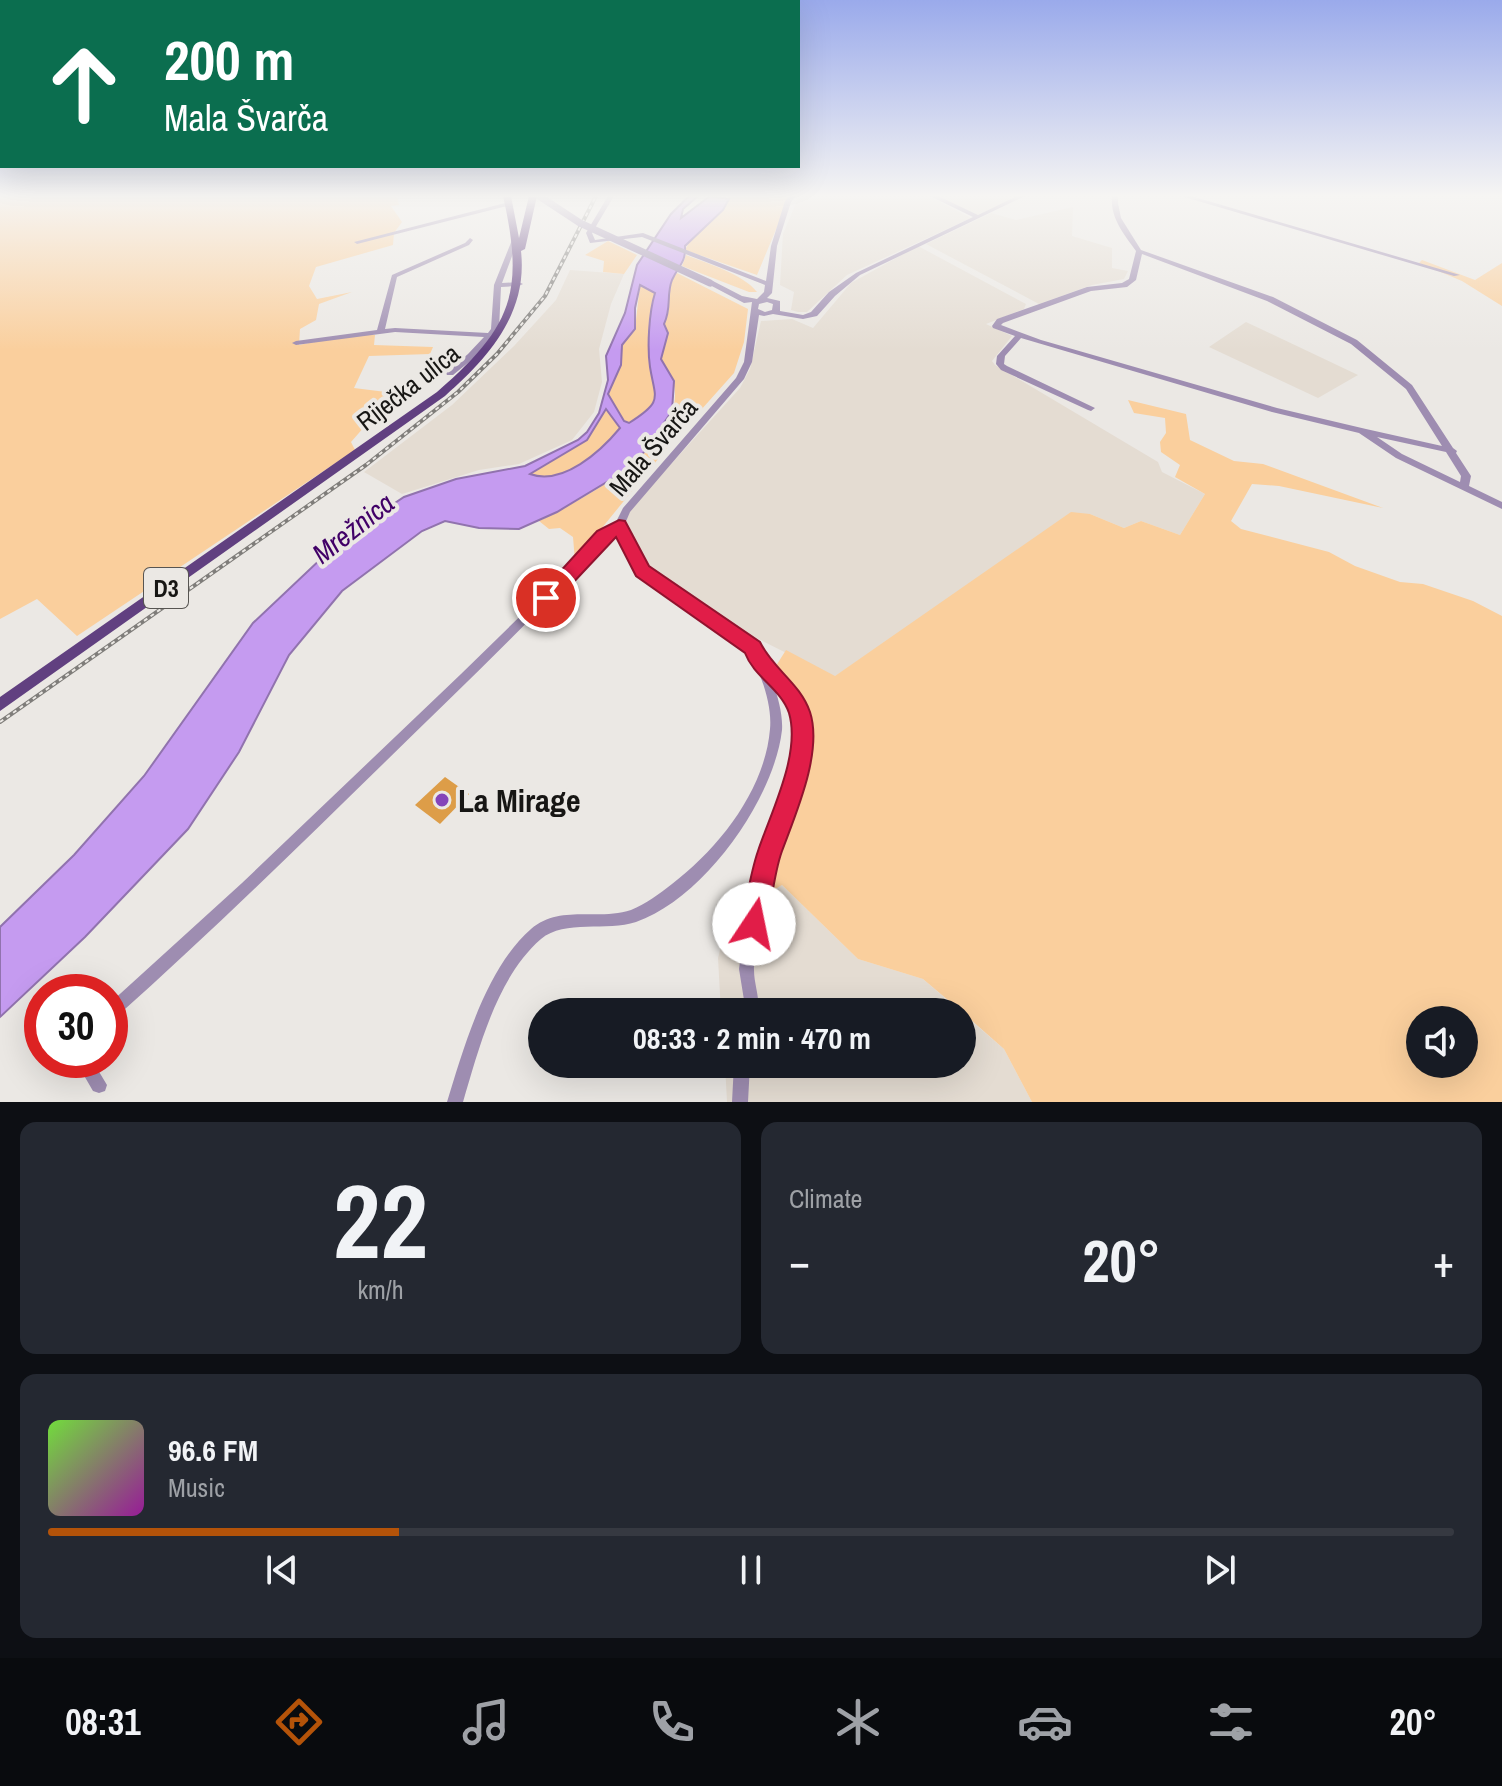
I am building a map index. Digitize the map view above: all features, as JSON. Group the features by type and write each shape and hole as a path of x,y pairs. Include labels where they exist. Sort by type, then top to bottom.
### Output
{"main road":[{"name":"Riječka ulica","path":"0,705 441,394 480,360 507,322 519,284 518,247"},
{"name":"Riječka ulica","path":"519,256 521,247"}],"street":[{"path":"381,331 394,276 459,247"},
{"name":"Riječka ulica","path":"450,373 489,335 498,309 498,285 512,247"},
{"path":"633,247 756,306 774,308 792,315 814,314 832,294 858,274 914,247"},
{"path":"675,247 768,287"},
{"path":"774,247 768,287 774,308"},
{"path":"1137,247 1139,251 1270,299 1354,342 1409,387 1453,451 1466,476 1464,487"},
{"path":"1357,247 1456,275"},
{"path":"1139,251 1132,280 1124,285 1090,289 996,323 1019,336 1275,410 1453,451"},
{"path":"748,278 770,272"},
{"path":"498,285 519,284"},
{"path":"739,297 755,296 768,287"},
{"path":"756,306 768,287"},
{"path":"756,306 774,308"},
{"name":"Mala Švarča","path":"455,1102 472,1042 511,961 539,931 562,923 635,916 664,898 708,858 744,816 770,761 775,735 774,701 752,648 642,571 619,526 626,510 740,379 756,324 756,306"},
{"path":"756,324 774,308"},
{"path":"296,343 381,331 489,335"},
{"path":"1019,336 1001,356 1000,364 1091,408"},
{"path":"1362,431 1399,456 1502,506"},
{"path":"128,997 197,937 315,825 527,619 604,536 619,526"},
{"path":"749,998 746,966 758,902 770,852 786,816 802,742 800,715 792,696 757,659"},
{"path":"95,1078 99,1085"},
{"path":"740,1102 741,1078"}],"shaded area":[{"path":"0,247 385,247 316,267 309,286 317,299 352,292 319,304 316,320 300,329 299,345 349,335 375,335 374,345 433,347 430,354 369,356 354,388 394,393 351,442 355,450 77,636 37,599 0,619"},
{"path":"597,247 621,247 637,255 624,274 603,272 604,261 585,255"},
{"path":"649,247 685,247 683,261 669,291 664,324 668,333 661,359 674,381 672,411 635,465 557,512 519,529 479,528 445,521 422,531 342,591 289,655 239,752 188,829 46,974 24,974 24,994 0,1017 0,927 74,855 144,776 253,623 344,537 404,497 456,479 525,466 578,440 599,413 608,380 606,356 625,313 637,265","holes":["640,285 655,293 651,310 649,359 654,399 648,409 629,423 624,421 608,394 621,365 622,345 635,329","606,409 620,428 603,447 568,471 543,476 530,474 587,440"]},
{"path":"686,247 769,247 757,275 685,250"},
{"path":"782,247 907,247 847,275 807,312 791,310 794,292 780,285"},
{"path":"921,247 1026,304 1024,309 986,324 1012,336 992,361 1158,462 1162,472 1205,494 1180,535 1141,521 1124,528 1090,514 925,615 834,677 711,615 648,569 624,526 624,516 740,388 750,369 761,321 792,319 813,328 851,283"},
{"path":"932,247 1110,247 1112,268 1128,271 1124,279 1092,285 1039,304"},
{"path":"686,255 734,275 757,292 749,292 682,266"},
{"path":"1422,260 1475,280 1502,263 1502,306 1462,281 1419,263"},
{"path":"570,270 624,274 611,304 599,349 602,382 594,412 572,440 519,464 479,470 402,494 364,472 452,405 514,346 556,300"},
{"path":"677,273 748,309 744,342 734,373 667,448 575,561 573,537 560,528 549,529 539,521 602,486 644,453 661,434 672,414 675,393 661,359 668,333 664,324 670,291"},
{"path":"640,285 655,293 651,310 649,359 655,393 648,409 629,423 624,421 608,394 621,365 622,345 635,329"},
{"path":"1246,322 1358,375 1318,398 1209,347"},
{"path":"1128,400 1186,414 1190,440 1234,461 1263,464 1383,508 1279,486 1252,484 1231,521 1241,529 1329,552 1355,566 1400,582 1423,584 1473,601 1502,616 1502,1102 1032,1102 1004,1049 976,1025 976,998 945,998 923,979 858,959 782,885 751,904 762,856 779,819 795,733 788,700 769,677 786,650 835,676 1071,512 1090,514 1124,528 1141,521 1180,535 1205,494 1175,477 1180,465 1161,452 1160,442 1166,433 1165,418 1134,413"},
{"path":"606,409 620,428 603,447 568,471 542,476 529,473 581,438"},
{"path":"782,885 858,959 923,979 945,998 720,998 718,958 730,911 751,904"},
{"path":"976,1025 1004,1049 1032,1102 727,1102 726,1078 976,1078"}],"building":[{"name":"La Mirage","path":"445,777 469,794 440,824 415,805"}],"railway":[{"path":"0,722 366,465 458,392 497,354 545,296 570,247"}],"place":[{"name":"La Mirage","path":"442,800"}],"route":[{"path":"546,598 604,536 619,526 642,571 752,648 757,659 792,696 800,715 802,742 786,816 770,852 754,924"}],"water label":[{"name":"Mrežnica","path":"353,528"}]}
